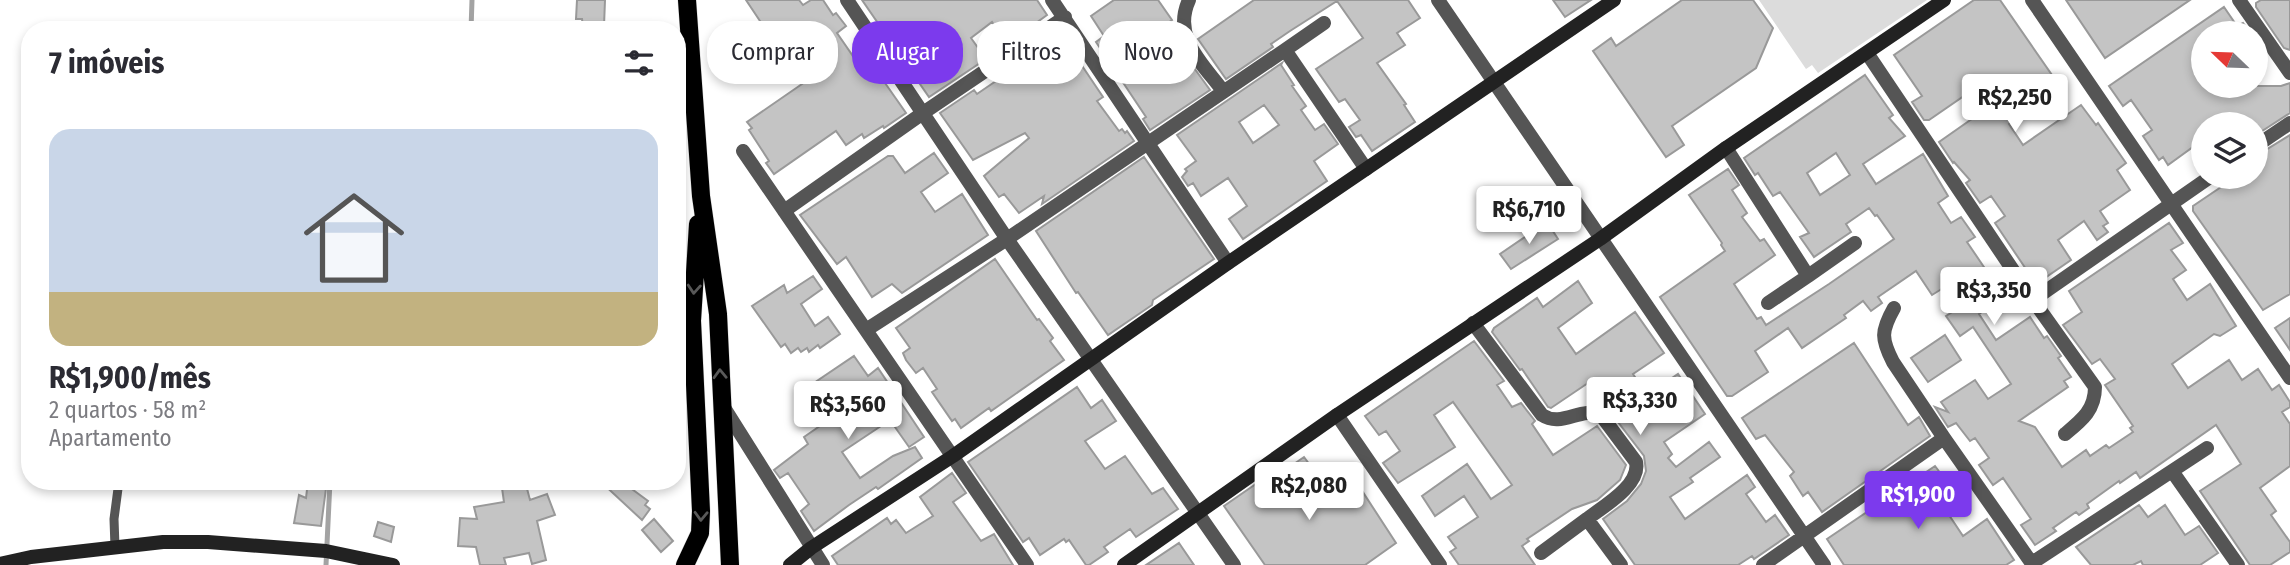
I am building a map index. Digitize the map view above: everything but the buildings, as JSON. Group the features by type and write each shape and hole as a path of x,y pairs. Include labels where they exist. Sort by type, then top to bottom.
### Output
{"main road":[{"path":"687,0 701,196 718,314 730,565"},
{"path":"685,565 700,533 701,511 692,321 701,196"}],"street":[{"path":"847,0 1007,239 1234,565"},
{"path":"1052,0 1228,263"},
{"path":"1189,0 1183,16 1186,39 1223,91"},
{"path":"1438,0 1824,565"},
{"path":"790,565 811,548 953,456 1228,263 1614,0"},
{"path":"1124,565 1944,0"},
{"path":"2032,0 2290,378"},
{"path":"2239,0 2290,73"},
{"path":"784,211 1065,18"},
{"path":"866,330 1149,144 1324,23"},
{"path":"1285,50 1366,169"},
{"path":"1867,53 2033,300 2095,387 2095,402 2087,415 2065,434"},
{"path":"2268,138 2290,123"},
{"path":"1726,148 1808,276"},
{"path":"743,151 1027,565"},
{"path":"2033,300 2191,189"},
{"path":"1768,303 1855,243"},
{"path":"1894,308 1883,335 1886,349 2032,564 2207,448"},
{"path":"1473,323 1542,415 1551,420 1564,419 1587,411 1601,415 1636,462 1638,471 1633,481 1541,553"},
{"path":"721,404 823,565"},
{"path":"1338,415 1440,565"},
{"path":"1763,565 1944,438"},
{"path":"2172,471 2238,565"},
{"path":"1587,519 1621,565"},
{"path":"0,564 31,557 115,547 163,542 208,542 326,551 393,565"}],"lane":[{"path":"115,547 114,519 118,490"}],"shaded area":[{"path":"1759,0 1927,0 1818,73 1812,65 1806,69"}],"waterway":[{"path":"471,21 472,0"},
{"path":"326,565 330,490"}]}
